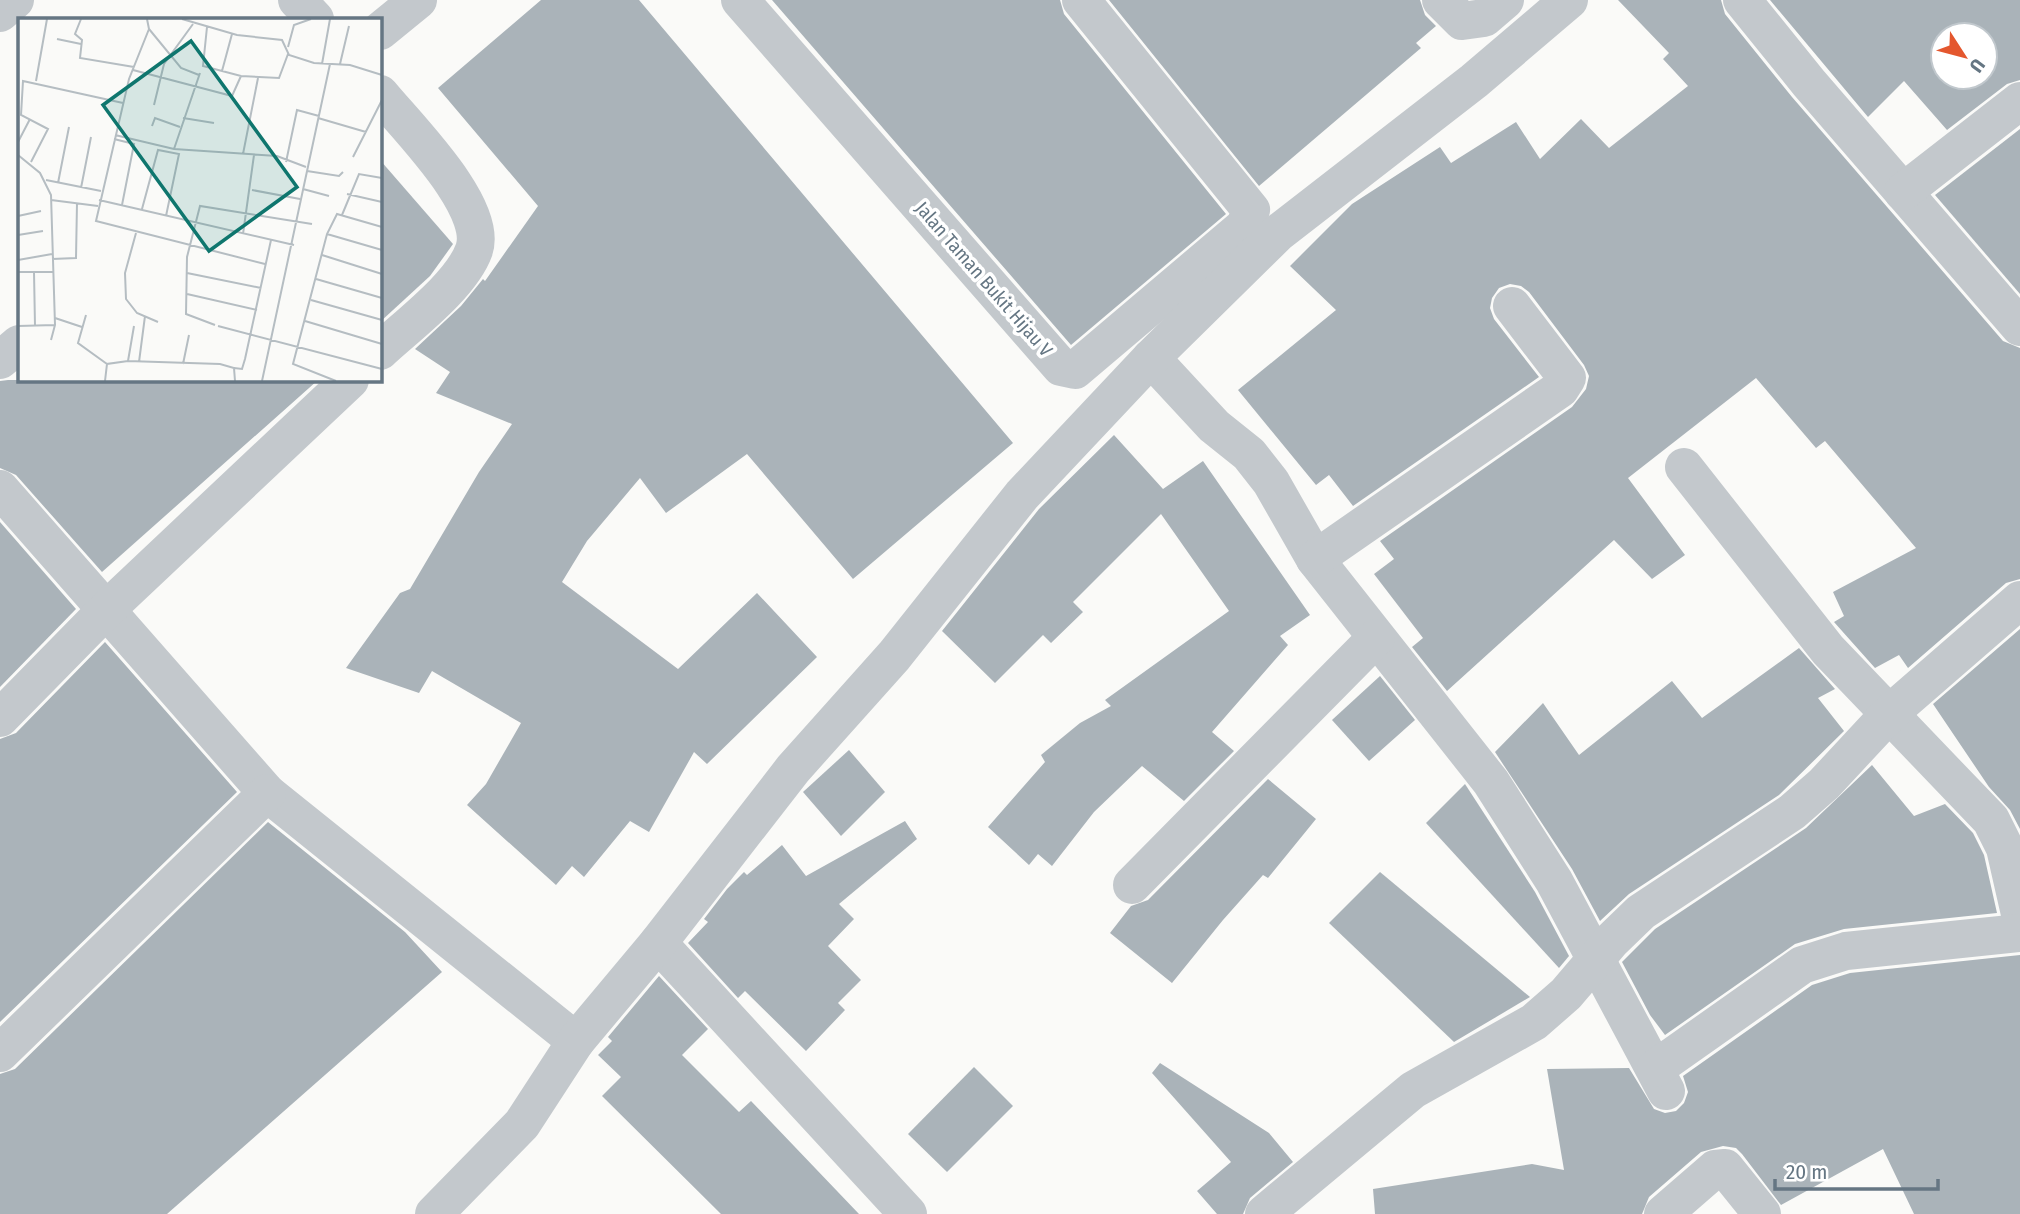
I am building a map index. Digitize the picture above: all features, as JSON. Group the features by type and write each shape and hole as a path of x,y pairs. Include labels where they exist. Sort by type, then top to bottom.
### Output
{"street":[{"path":"0,13 15,0"},
{"path":"298,0 314,18"},
{"path":"382,29 418,0"},
{"name":"Jalan Taman Bukit Hijau V","path":"740,0 1061,367 1074,370 1245,226 1251,210 1081,0"},
{"path":"1441,0 1462,21 1484,18 1505,0"},
{"path":"434,1214 522,1124 576,1041 658,943 793,769 894,656 1021,495 1151,358 1278,233 1474,81 1569,0"},
{"path":"1742,0 2020,327"},
{"path":"382,96 459,192 472,215 475,248 460,275 382,349"},
{"path":"1903,192 2020,101"},
{"path":"1315,559 1551,398 1560,389 1567,377 1513,306"},
{"path":"0,360 18,345"},
{"path":"1151,358 1194,406 1249,454 1264,473 1315,559 1491,782 1554,881 1661,1080 1802,965 1846,951 2020,933"},
{"path":"0,718 106,610 348,382"},
{"path":"1684,467 1828,650 1991,820 2005,848 2020,914"},
{"path":"0,489 267,793 576,1041"},
{"path":"1264,1214 1413,1090 1534,1022 1566,994 1641,912 1792,812 1824,784 1890,713 2020,600"},
{"path":"1132,885 1377,638"},
{"path":"0,1053 267,793"},
{"path":"658,943 908,1214"},
{"path":"1663,1214 1715,1169 1725,1168 1762,1214"}],"building":[{"path":"541,0 639,0 1013,443 853,579 747,454 666,513 640,478 587,541 562,582 678,669 757,593 817,657 707,764 694,752 649,832 630,821 584,877 572,866 556,885 467,805 486,784 521,723 432,671 419,693 346,668 400,593 410,589 479,472 512,424 436,393 450,372 415,349 461,306 483,279 485,281 538,206 438,88"},
{"path":"772,0 1060,0 1064,14 1226,214 1071,345"},
{"path":"1109,0 1420,0 1425,15 1436,26 1416,43 1421,48 1259,186"},
{"path":"1618,0 1721,0 1725,14 1792,97 2003,341 2020,348 2020,579 2006,583 1908,668 1899,655 1875,668 1834,622 1844,616 1833,592 1916,548 1825,441 1816,448 1756,378 1628,478 1685,555 1652,579 1614,540 1447,691 1412,647 1423,638 1374,574 1394,559 1380,541 1572,407 1586,389 1589,376 1584,365 1529,292 1521,286 1510,284 1499,288 1492,298 1490,308 1494,319 1539,377 1353,506 1329,475 1316,485 1238,390 1336,310 1290,266 1352,204 1440,147 1451,163 1516,122 1540,159 1581,119 1609,148 1688,86 1663,59 1669,53"},
{"path":"1770,0 2020,0 2020,80 1999,90 1999,21 1929,21 1929,91 1998,91 1947,130 1904,81 1868,117"},
{"path":"2020,129 2020,294 1935,195"},
{"path":"382,162 453,244 430,276 382,320"},
{"path":"0,381 316,382 102,572 16,475 0,468"},
{"path":"1114,435 1163,489 1203,461 1310,615 1280,636 1288,645 1212,732 1234,751 1184,801 1142,766 1094,812 1052,866 1038,854 1029,865 988,827 1045,762 1041,755 1080,723 1111,706 1105,700 1229,611 1161,514 1073,602 1083,612 1051,643 1043,635 995,683 942,631 1039,509"},
{"path":"0,522 76,609 0,687"},
{"path":"2020,629 2020,829 2010,810 1989,787 1933,704"},
{"path":"105,642 237,792 0,1022 0,739 16,733"},
{"path":"1799,648 1835,689 1818,698 1844,731 1779,795 1629,894 1600,921 1572,869 1495,752 1543,703 1579,755 1672,681 1702,718"},
{"path":"1380,676 1415,720 1369,761 1332,720"},
{"path":"849,750 885,792 841,836 803,792"},
{"path":"1872,765 1914,816 1945,804 1973,833 1984,855 1997,913 1844,929 1795,944 1665,1035 1650,1015 1622,962 1655,929 1806,828"},
{"path":"1268,779 1316,819 1268,878 1263,875 1223,920 1172,983 1110,933 1131,906 1148,900"},
{"path":"1465,784 1535,892 1569,956 1559,968 1426,823"},
{"path":"905,821 917,839 839,904 854,919 828,946 861,980 838,1003 845,1010 806,1051 745,991 738,998 688,943 708,922 704,919 727,889 744,872 747,875 782,845 806,876"},
{"path":"268,822 405,932 442,972 167,1214 0,1214 0,1074 15,1069"},
{"path":"1380,872 1530,997 1454,1042 1329,923"},
{"path":"2020,955 2020,1214 1914,1214 1883,1149 1781,1205 1742,1154 1736,1148 1723,1146 1701,1152 1649,1197 1642,1214 1375,1214 1373,1189 1532,1164 1564,1170 1547,1069 1629,1068 1654,1109 1665,1113 1676,1111 1684,1103 1688,1092 1683,1076 1812,985 1850,973"},
{"path":"659,976 708,1029 682,1055 739,1112 751,1101 859,1214 721,1214 602,1096 621,1077 598,1055 612,1041 608,1037"},
{"path":"1160,1063 1269,1133 1293,1162 1250,1198 1243,1214 1217,1214 1197,1191 1231,1162 1152,1073"},
{"path":"974,1067 1013,1106 947,1172 908,1134"}]}
